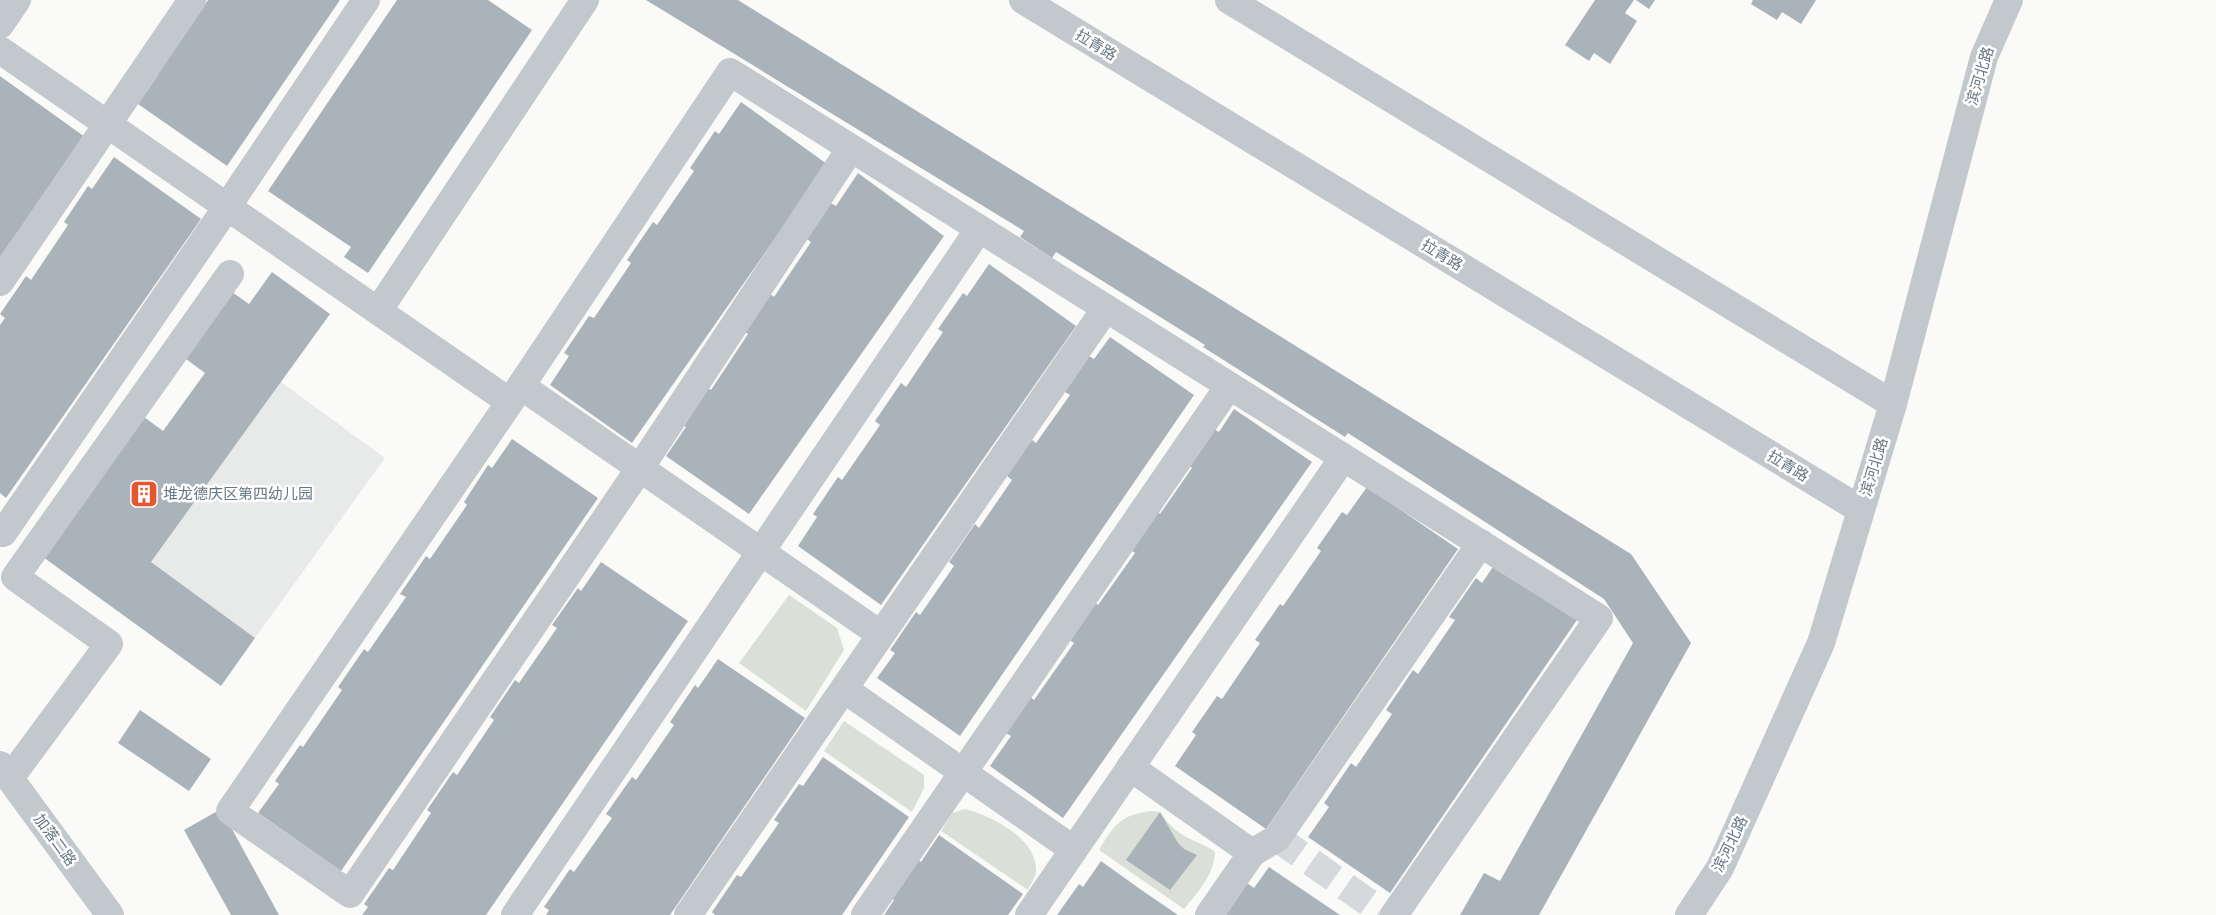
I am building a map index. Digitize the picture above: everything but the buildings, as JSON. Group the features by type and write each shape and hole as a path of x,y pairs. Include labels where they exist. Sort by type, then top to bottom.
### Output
{"street":[{"path":"0,25 17,0"},
{"path":"0,282 192,0"},
{"path":"0,531 3,533 227,207 366,0"},
{"path":"378,311 585,0"},
{"name":"拉青路","path":"1023,0 1861,510"},
{"path":"1229,0 1893,404"},
{"name":"滨河北路","path":"1689,915 1720,868 1821,643 1893,404 1984,57 2009,0"},
{"path":"0,50 378,311 640,468 880,634"},
{"path":"852,148 640,468 350,894 230,812 516,394 730,72 852,148 1230,386 1343,458 1481,543 1599,618 1394,915"},
{"path":"515,915 979,228"},
{"path":"5,772 109,644 15,577 230,274"},
{"path":"688,915 1106,308"},
{"path":"865,915 1230,386"},
{"path":"1029,915 1343,458"},
{"path":"1208,915 1252,853 1277,838 1481,543"},
{"path":"844,689 1074,850"},
{"path":"1130,768 1252,853"},
{"name":"加落二路","path":"5,772 110,915"}],"shaded area":[{"path":"281,382 385,458 255,638 151,562"},
{"path":"789,595 837,628 844,650 806,711 739,663"},
{"path":"844,721 924,775 924,788 912,812 824,751"},
{"path":"965,809 1000,823 1022,839 1030,849 1035,860 1036,872 1028,890 941,831 952,813"},
{"path":"1152,811 1160,812 1170,825 1180,833 1215,852 1212,868 1208,876 1200,890 1184,909 1099,850 1114,827 1125,818"}],"tunnel":[{"path":"1277,838 1386,915"}],"place":[{"name":"堆龙德庆区第四幼儿园","path":"144,494"}]}
